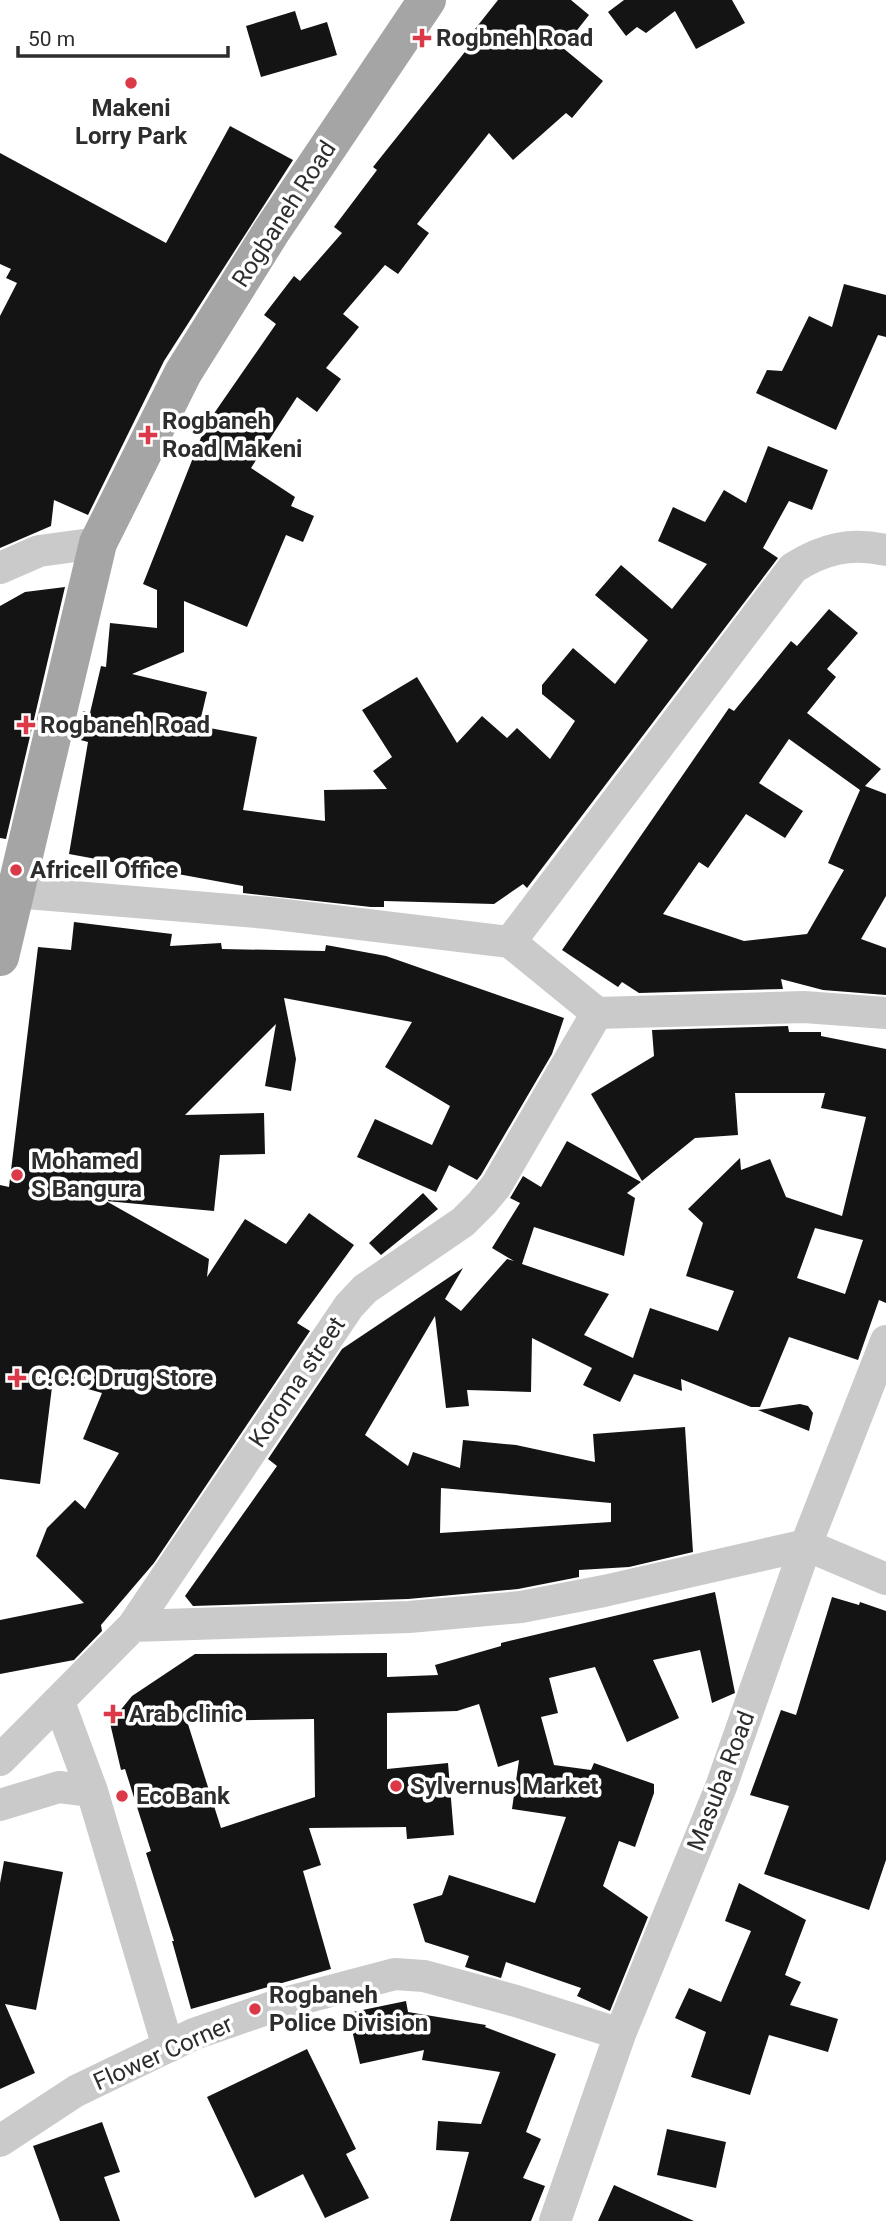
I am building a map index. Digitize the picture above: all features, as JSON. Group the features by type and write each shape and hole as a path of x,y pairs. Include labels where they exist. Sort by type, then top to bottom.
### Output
{"main road":[{"name":"Rogbaneh Road","path":"0,957 98,543 183,373 271,232 427,0"}],"street":[{"path":"0,568 39,551 98,543"},
{"path":"510,942 793,568 819,551 848,547 886,550"},
{"path":"14,892 268,914 510,942 597,1013 804,1007 886,1013"},
{"name":"Koroma street","path":"0,1760 133,1626 349,1306 365,1289 463,1222 496,1186 597,1013"},
{"name":"Masuba Road","path":"555,2221 620,2034 721,1787 806,1545 886,1341"},
{"path":"133,1626 409,1618 522,1607 806,1545 886,1579"},
{"path":"60,1702 92,1791 167,2047"},
{"path":"0,1805 59,1787 92,1791"},
{"name":"Flower Corner","path":"0,2141 76,2091 167,2047 281,2004 408,1973 516,2001 620,2034"}],"building":[{"path":"498,0 571,0 589,15 563,48 603,81 572,118 566,113 513,160 489,133 417,224 429,233 398,274 385,265 343,314 359,327 326,368 341,379 317,412 297,397 251,468 295,497 291,506 314,516 303,542 286,535 247,627 184,601 184,652 132,674 207,692 199,726 257,737 243,810 325,821 324,790 387,789 373,771 392,757 362,710 417,677 457,743 482,716 507,738 517,728 550,759 575,721 542,694 542,685 573,648 615,684 648,640 595,595 621,565 672,609 707,564 658,541 673,507 705,522 724,490 746,503 768,446 828,470 812,510 789,501 763,548 778,558 527,888 523,884 494,904 384,901 384,907 371,907 243,893 243,886 69,854 88,742 77,739 83,711 90,713 101,666 106,667 110,623 157,628 157,590 143,584 206,425 276,324 264,315 294,276 300,281 342,233 334,227 377,170 373,167 480,33 475,29"},
{"path":"624,0 732,0 745,23 696,49 675,11 646,33 637,27 626,36 608,12"},
{"path":"295,11 301,30 327,22 337,55 261,77 246,26"},
{"path":"230,126 293,160 164,361 88,515 54,500 51,526 0,548 0,316 17,283 6,278 11,269 0,264 0,153 166,243"},
{"path":"844,284 886,295 886,337 878,335 836,430 756,393 767,370 782,371 809,316 832,327"},
{"path":"65,587 6,839 0,838 0,606 25,592"},
{"path":"829,609 858,633 827,669 836,677 807,713 881,769 865,786 886,794 886,896 861,939 886,948 886,995 823,990 781,979 783,989 639,993 622,982 618,987 562,950 729,708 734,711 791,641 797,646","holes":["789,739 860,790 828,863 844,870 807,934 744,941 663,914 699,862 708,868 746,814 785,838 803,811 759,783"]},
{"path":"74,922 172,934 170,946 221,943 222,949 325,951 326,945 386,956 564,1018 552,1054 481,1175 477,1180 449,1165 436,1192 357,1157 375,1119 432,1145 450,1106 385,1067 412,1022 284,998 296,1059 291,1091 265,1086 276,1024 185,1115 264,1113 265,1154 220,1155 214,1211 106,1201 209,1259 207,1277 245,1219 286,1244 309,1213 354,1245 297,1323 310,1331 154,1563 101,1625 102,1631 74,1660 0,1674 0,1620 84,1603 36,1556 47,1528 75,1500 85,1509 119,1453 83,1439 102,1393 53,1379 40,1484 0,1479 0,1185 9,1187 38,947 71,950"},
{"path":"788,1026 789,1032 821,1032 821,1036 886,1049 886,1303 879,1300 858,1360 789,1337 760,1407 751,1407 681,1379 682,1391 634,1374 620,1402 583,1385 592,1368 532,1338 531,1392 467,1390 469,1406 446,1408 435,1316 365,1435 408,1466 413,1452 460,1468 463,1440 516,1445 595,1462 593,1434 685,1427 693,1552 629,1567 579,1570 579,1577 518,1589 408,1599 193,1606 185,1596 277,1466 268,1459 342,1349 463,1268 445,1299 461,1311 507,1259 514,1261 492,1248 520,1203 510,1198 523,1176 541,1187 567,1141 641,1182 627,1193 635,1198 624,1256 534,1227 522,1264 609,1294 584,1335 633,1358 650,1308 718,1331 734,1291 686,1276 703,1223 688,1209 740,1158 741,1170 770,1159 786,1197 842,1216 866,1117 821,1108 825,1093 735,1093 738,1135 695,1138 642,1181 591,1094 654,1056 652,1030","holes":["815,1228 863,1240 845,1294 797,1278","441,1488 611,1503 611,1522 440,1533"]},
{"path":"423,1193 438,1209 381,1255 369,1243"},
{"path":"800,1404 808,1406 813,1413 809,1431 758,1410"},
{"path":"715,1592 735,1693 712,1703 700,1650 653,1660 679,1718 627,1742 595,1667 549,1678 558,1713 541,1717 554,1765 591,1770 594,1763 654,1784 654,1793 635,1847 619,1841 603,1886 648,1917 610,2011 577,1996 581,1988 506,1962 501,1978 465,1967 469,1956 425,1942 413,1904 442,1895 449,1875 535,1903 566,1817 512,1809 519,1760 498,1767 479,1704 457,1711 387,1713 387,1769 448,1763 454,1835 407,1839 406,1827 309,1828 321,1865 303,1871 331,1969 191,2009 174,1941 146,1853 151,1851 125,1769 121,1770 110,1723 132,1696 195,1654 387,1653 387,1677 438,1675 435,1665 501,1646 501,1643","holes":["314,1719 315,1797 221,1828 187,1721"]},
{"path":"832,1597 859,1605 860,1602 886,1611 886,1860 869,1910 764,1874 789,1806 750,1795 781,1710 796,1715"},
{"path":"4,1861 63,1872 36,2010 5,2004 35,2073 0,2089 0,1883"},
{"path":"739,1883 806,1920 785,1975 801,1982 790,2005 838,2019 828,2052 769,2035 750,2095 691,2077 706,2032 675,2018 689,1988 721,2002 751,1931 725,1921"},
{"path":"406,2001 408,2012 486,2025 485,2027 556,2054 526,2132 541,2139 523,2178 545,2186 531,2221 450,2221 469,2152 436,2150 438,2121 481,2124 500,2072 422,2060 424,2050 360,2064 348,2013"},
{"path":"307,2049 356,2149 346,2154 369,2198 325,2218 303,2174 255,2198 207,2097"},
{"path":"102,2122 120,2172 104,2177 120,2221 60,2221 33,2146"},
{"path":"667,2129 726,2142 716,2188 657,2175"},
{"path":"614,2185 694,2221 598,2221"}],"place":[{"name":"Rogbneh Road","path":"422,38"},
{"name":"Makeni Lorry Park","path":"131,83"},
{"name":"Rogbaneh Road Makeni","path":"148,435"},
{"name":"Rogbaneh Road","path":"26,725"},
{"name":"Africell Office","path":"16,870"},
{"name":"Mohamed S Bangura","path":"17,1175"},
{"name":"C.C.C Drug Store","path":"17,1378"},
{"name":"Arab clinic","path":"113,1714"},
{"name":"Sylvernus Market","path":"396,1786"},
{"name":"EcoBank","path":"122,1796"},
{"name":"Rogbaneh Police Division","path":"255,2009"}]}
